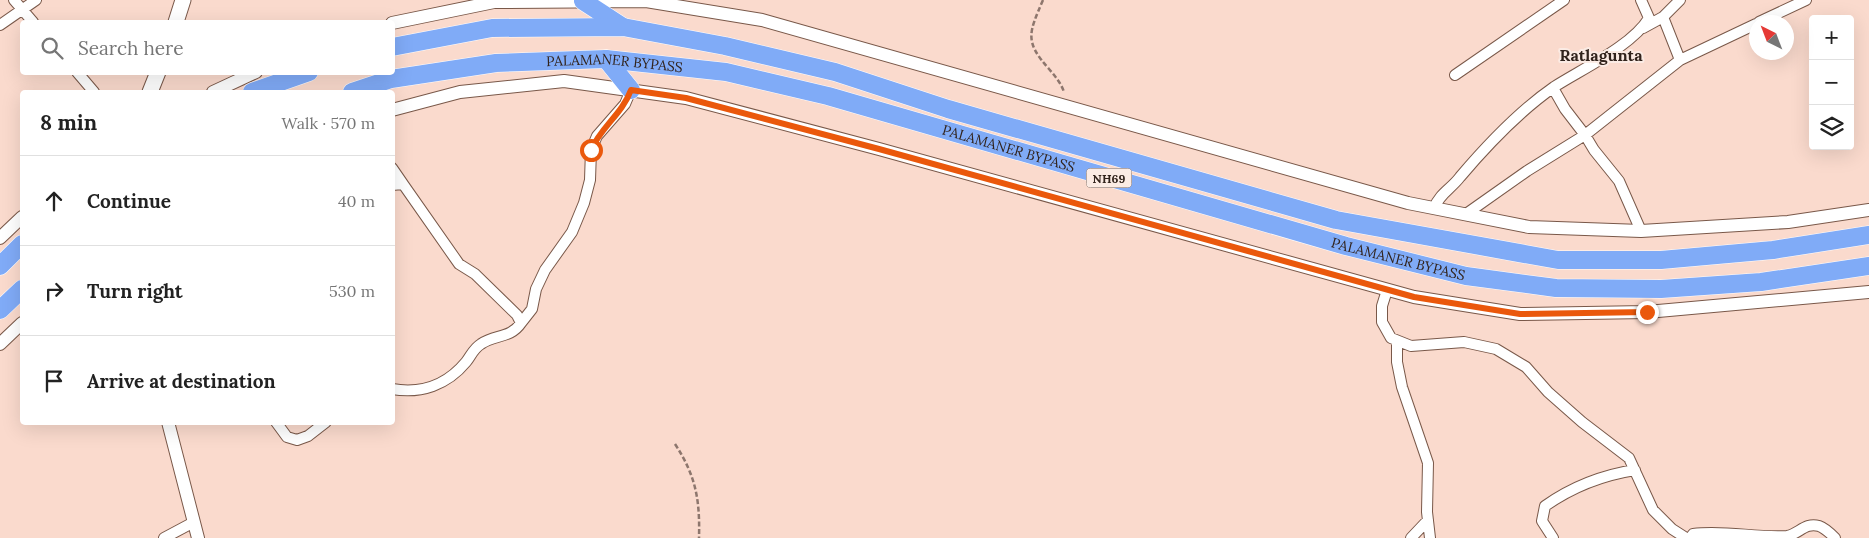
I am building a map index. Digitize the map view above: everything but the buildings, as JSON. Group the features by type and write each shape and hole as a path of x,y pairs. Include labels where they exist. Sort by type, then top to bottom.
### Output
{"highway":[{"path":"583,2 622,27"},
{"name":"PALAMANER BYPASS","path":"395,46 492,28 622,27 725,46 836,72 948,109 1336,220 1558,260 1661,260 1773,250 1869,235"},
{"path":"606,60 631,90"},
{"name":"PALAMANER BYPASS","path":"358,90 391,79 496,63 606,60 726,72 828,96 1346,246 1466,276 1556,288 1661,289 1761,282 1869,266"},
{"path":"258,90 300,75"},
{"path":"0,266 20,246"},
{"path":"0,310 20,291"}],"main road":[{"path":"177,20 183,0"},
{"path":"151,90 157,75"}],"street":[{"path":"14,0 30,20"},
{"path":"0,25 36,0"},
{"path":"1455,75 1564,0"},
{"path":"1641,0 1649,18 1643,28"},
{"path":"1434,208 1438,198 1456,183 1487,145 1553,88 1600,60 1643,28 1663,17 1680,0"},
{"path":"1775,15 1806,0"},
{"path":"395,22 494,2 646,1 762,20 1399,200 1529,227 1641,231 1788,222 1869,210"},
{"path":"1663,17 1680,60"},
{"path":"1466,214 1527,171 1585,135 1680,60 1749,27"},
{"path":"80,75 92,90"},
{"path":"217,90 250,75"},
{"path":"395,109 460,92 564,81 686,98 806,129 1414,297 1520,314 1647,312 1869,292"},
{"path":"1553,88 1565,109 1594,150 1619,181 1641,231"},
{"path":"395,389 424,390 439,384 466,362 472,351 480,344 514,332 532,309 536,290 545,270 572,232 584,203 590,180 591,150 597,136 626,104 631,90"},
{"path":"398,184 459,264 475,274 517,315 521,323"},
{"path":"0,238 20,219"},
{"path":"1387,290 1382,306 1382,322 1391,338 1410,346 1464,342 1496,349 1526,367 1548,392 1582,422 1629,458 1653,510 1680,536"},
{"path":"0,344 20,325"},
{"path":"1397,341 1397,362 1402,387 1428,464 1428,520 1430,538"},
{"path":"169,425 198,538"},
{"path":"278,425 287,437 297,440 308,436 322,425"},
{"path":"1553,538 1542,520 1545,506 1560,495 1592,480 1635,470"},
{"path":"1411,538 1428,520"},
{"path":"164,538 194,522"},
{"path":"1690,538 1693,534 1790,536 1805,526 1820,526 1835,538"}],"path":[{"path":"1044,0 1034,21 1030,41 1035,54 1062,85 1065,97 1063,105"},
{"path":"675,444 688,464 697,490 699,538"}],"district":[{"name":"Ratlagunta","path":"1601,55"}],"route":[{"path":"591,150 597,136 626,104 631,90 686,98 879,149 1414,297 1520,314 1647,312"}]}
